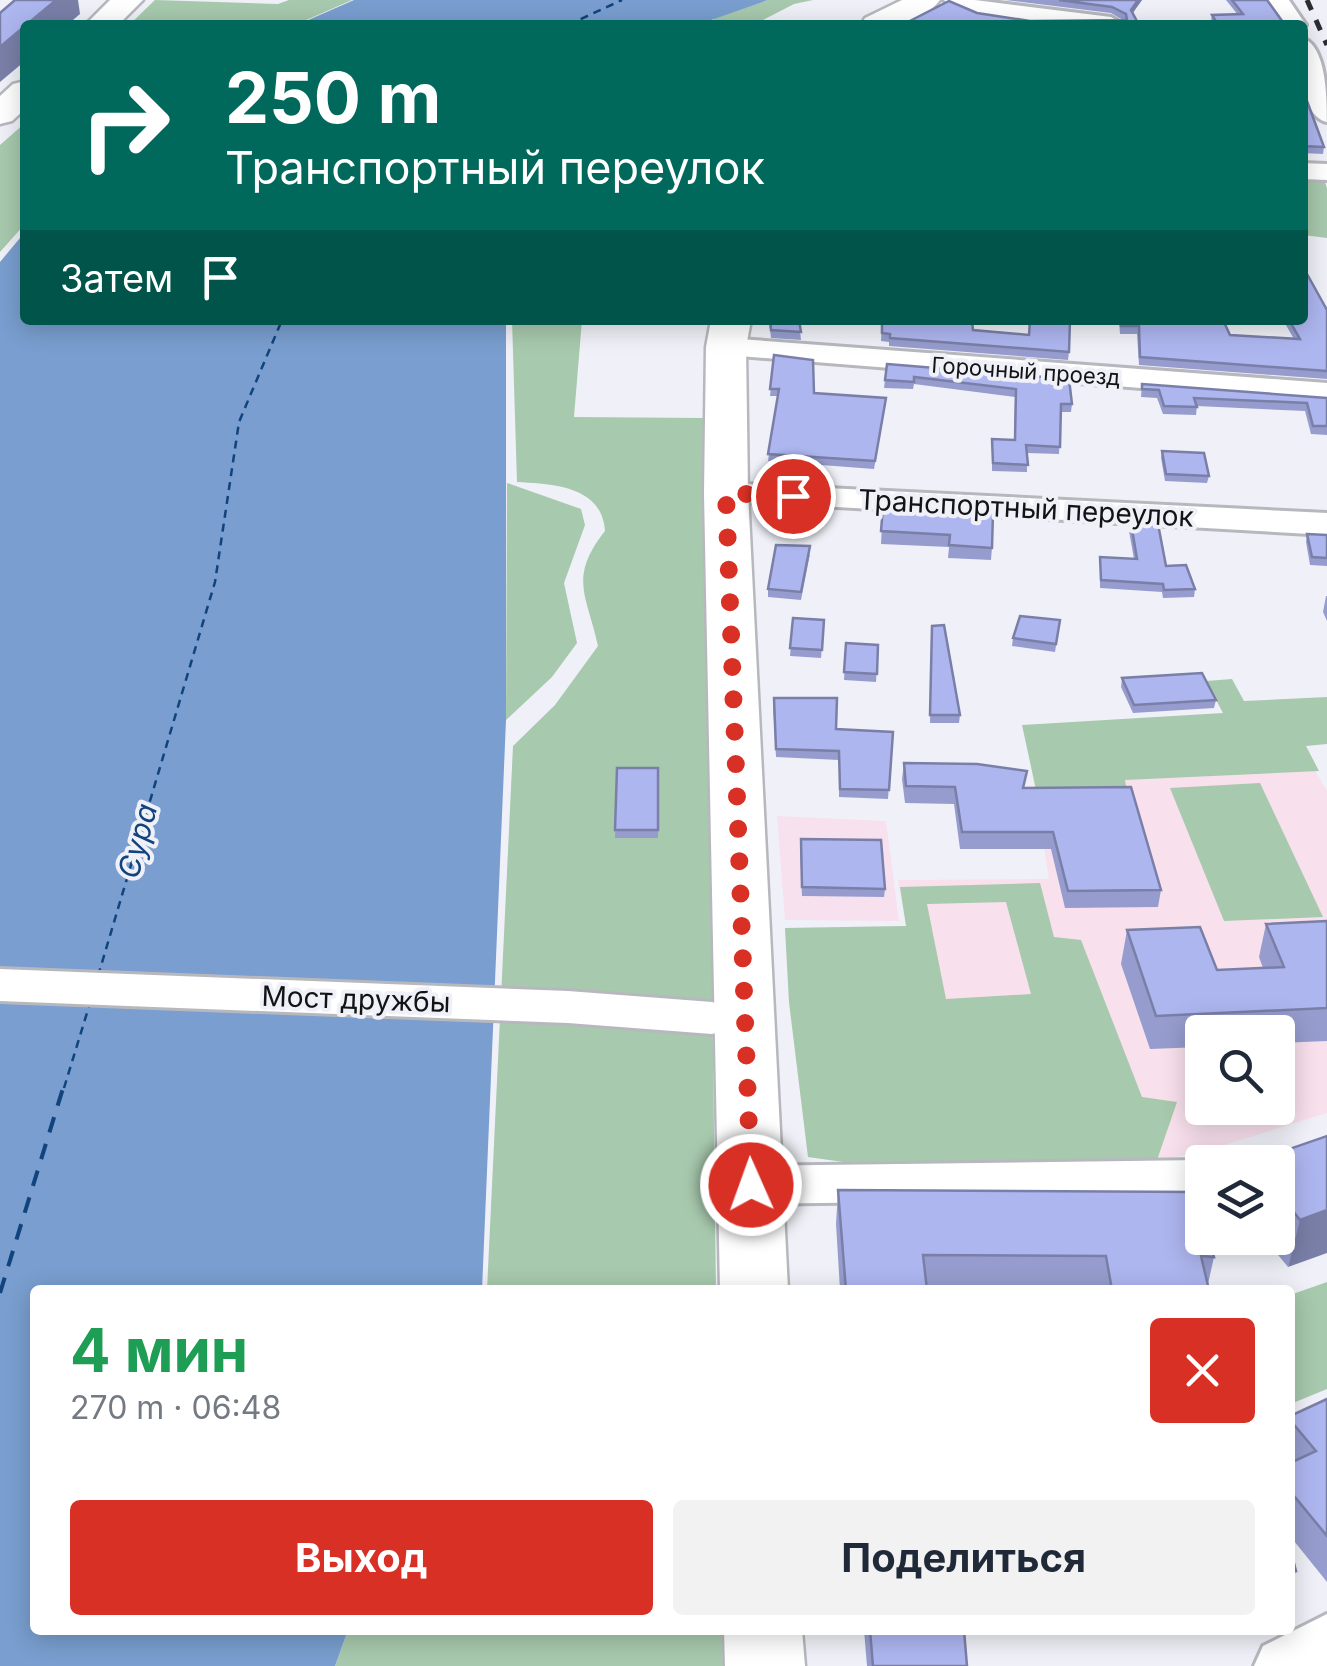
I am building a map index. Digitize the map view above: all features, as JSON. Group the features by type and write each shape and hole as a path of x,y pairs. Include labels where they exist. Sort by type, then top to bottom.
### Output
{"main road":[{"path":"106,20 128,0"},
{"path":"885,20 919,1"},
{"path":"0,114 20,96"},
{"path":"728,334 726,493 754,1285"},
{"path":"764,1635 765,1666"}],"street":[{"path":"956,0 973,8 1076,20"},
{"path":"1308,62 1327,114"},
{"name":"Горочный проезд","path":"728,334 1327,393"},
{"name":"Транспортный переулок","path":"726,493 1327,524"},
{"name":"Мост дружбы","path":"0,985 568,1007 712,1018"},
{"path":"751,1185 1185,1178"},
{"path":"1285,1666 1327,1642"}],"shaded area":[{"path":"1300,745 1327,791 1327,1113 1295,1123 1295,1015 1185,1015 1185,1125 1289,1125 1224,1145 1185,1145 1185,1155 1157,1160 865,1165 808,1157 789,1002 785,928 906,926 898,880 1049,879 1030,759"},
{"path":"777,816 886,821 899,921 785,920"}],"green space":[{"path":"155,0 278,4 289,0 352,0 306,20 134,20"},
{"path":"768,0 813,0 794,4 763,20 713,20"},
{"path":"20,127 20,230 0,252 0,145"},
{"path":"1308,174 1323,177 1327,188 1327,238 1308,236"},
{"path":"512,325 582,325 574,417 705,418 716,1285 487,1285 513,746 555,705 598,646 584,575 594,547 605,531 602,516 585,496 546,484 517,482"},
{"path":"507,483 581,509 585,525 564,583 577,643 552,677 506,720"},
{"path":"1232,679 1244,701 1327,697 1327,744 1306,746 1319,771 1125,780 1128,797 1038,799 1022,725 1223,713 1206,681"},
{"path":"1260,783 1323,917 1224,921 1170,788"},
{"path":"1040,883 1054,937 1081,940 1142,1097 1177,1102 1157,1160 865,1165 808,1157 789,1002 785,928 906,926 900,887","holes":["1006,902 1031,994 946,999 927,904"]},
{"path":"1327,1282 1327,1389 1295,1402 1295,1293"},
{"path":"346,1635 726,1635 727,1666 335,1666"}],"water":[{"path":"354,0 768,0 711,20 308,20"},
{"name":"Сура","path":"20,238 20,325 506,325 506,720 482,1285 30,1285 30,1635 346,1635 335,1666 0,1666 0,262"}],"building":[{"path":"15,0 56,0 32,20 20,20 20,30 0,47 0,13"},
{"path":"1059,0 1138,0 1131,10 1136,20 1127,20 1126,14 1112,7"},
{"path":"1232,0 1267,0 1281,20 1215,20 1212,15 1243,14"},
{"path":"949,1 977,13 1023,20 912,20"},
{"path":"1308,104 1324,147 1308,146"},
{"path":"1308,276 1327,310 1327,371 1140,357 1139,326 1121,325 1225,325 1230,335 1300,339 1292,325 1308,325"},
{"path":"770,325 800,325 801,332 771,330"},
{"path":"882,325 972,325 973,330 1029,335 1030,325 1070,325 1069,352 890,338 890,334 882,333"},
{"path":"774,355 813,360 814,393 886,398 875,461 768,454 779,389 770,389"},
{"path":"887,364 1069,379 1072,404 1061,404 1060,447 1026,445 1028,465 993,463 992,439 1015,440 1016,389 914,377 914,382 885,380"},
{"path":"1142,384 1327,398 1327,426 1313,426 1307,403 1194,398 1197,407 1164,406 1159,390 1142,389"},
{"path":"1162,451 1204,453 1209,476 1166,474"},
{"path":"883,507 993,513 992,548 949,545 950,535 881,531"},
{"path":"1131,523 1158,524 1166,566 1186,565 1195,589 1164,590 1163,584 1101,580 1100,557 1137,559"},
{"path":"1307,534 1327,535 1327,558 1312,557"},
{"path":"776,545 810,546 801,592 768,589"},
{"path":"1020,616 1060,620 1056,644 1013,638"},
{"path":"793,618 824,620 822,650 790,648"},
{"path":"944,625 960,715 930,715 932,626"},
{"path":"846,643 878,645 877,674 844,672"},
{"path":"1202,673 1216,700 1134,705 1122,678"},
{"path":"774,698 837,698 836,729 893,732 889,790 840,789 839,751 776,749"},
{"path":"904,763 977,764 1027,771 1023,788 1131,787 1161,890 1068,891 1053,832 962,832 955,787 906,786"},
{"path":"617,768 658,768 658,830 615,830"},
{"path":"801,839 881,840 885,889 802,887"},
{"path":"1327,921 1327,1008 1156,1016 1127,930 1200,927 1217,970 1284,967 1266,924"},
{"path":"1327,1136 1327,1210 1300,1220 1295,1214 1295,1147"},
{"path":"838,1190 1185,1192 1185,1255 1213,1255 1214,1257 1201,1256 1208,1285 1111,1285 1106,1256 923,1255 926,1285 846,1285"},
{"path":"1327,1399 1327,1536 1295,1497 1295,1461 1316,1451 1295,1426 1295,1414"},
{"path":"870,1635 964,1635 967,1666 873,1666"}],"ferry route":[{"path":"579,20 622,0"},
{"path":"98,976 215,582 239,422 280,325"},
{"path":"64,1088 90,1003"},
{"path":"0,1293 64,1085"}],"railway":[{"path":"1307,0 1327,45"}],"route":[{"path":"751,1185 726,493 793,496"}]}
